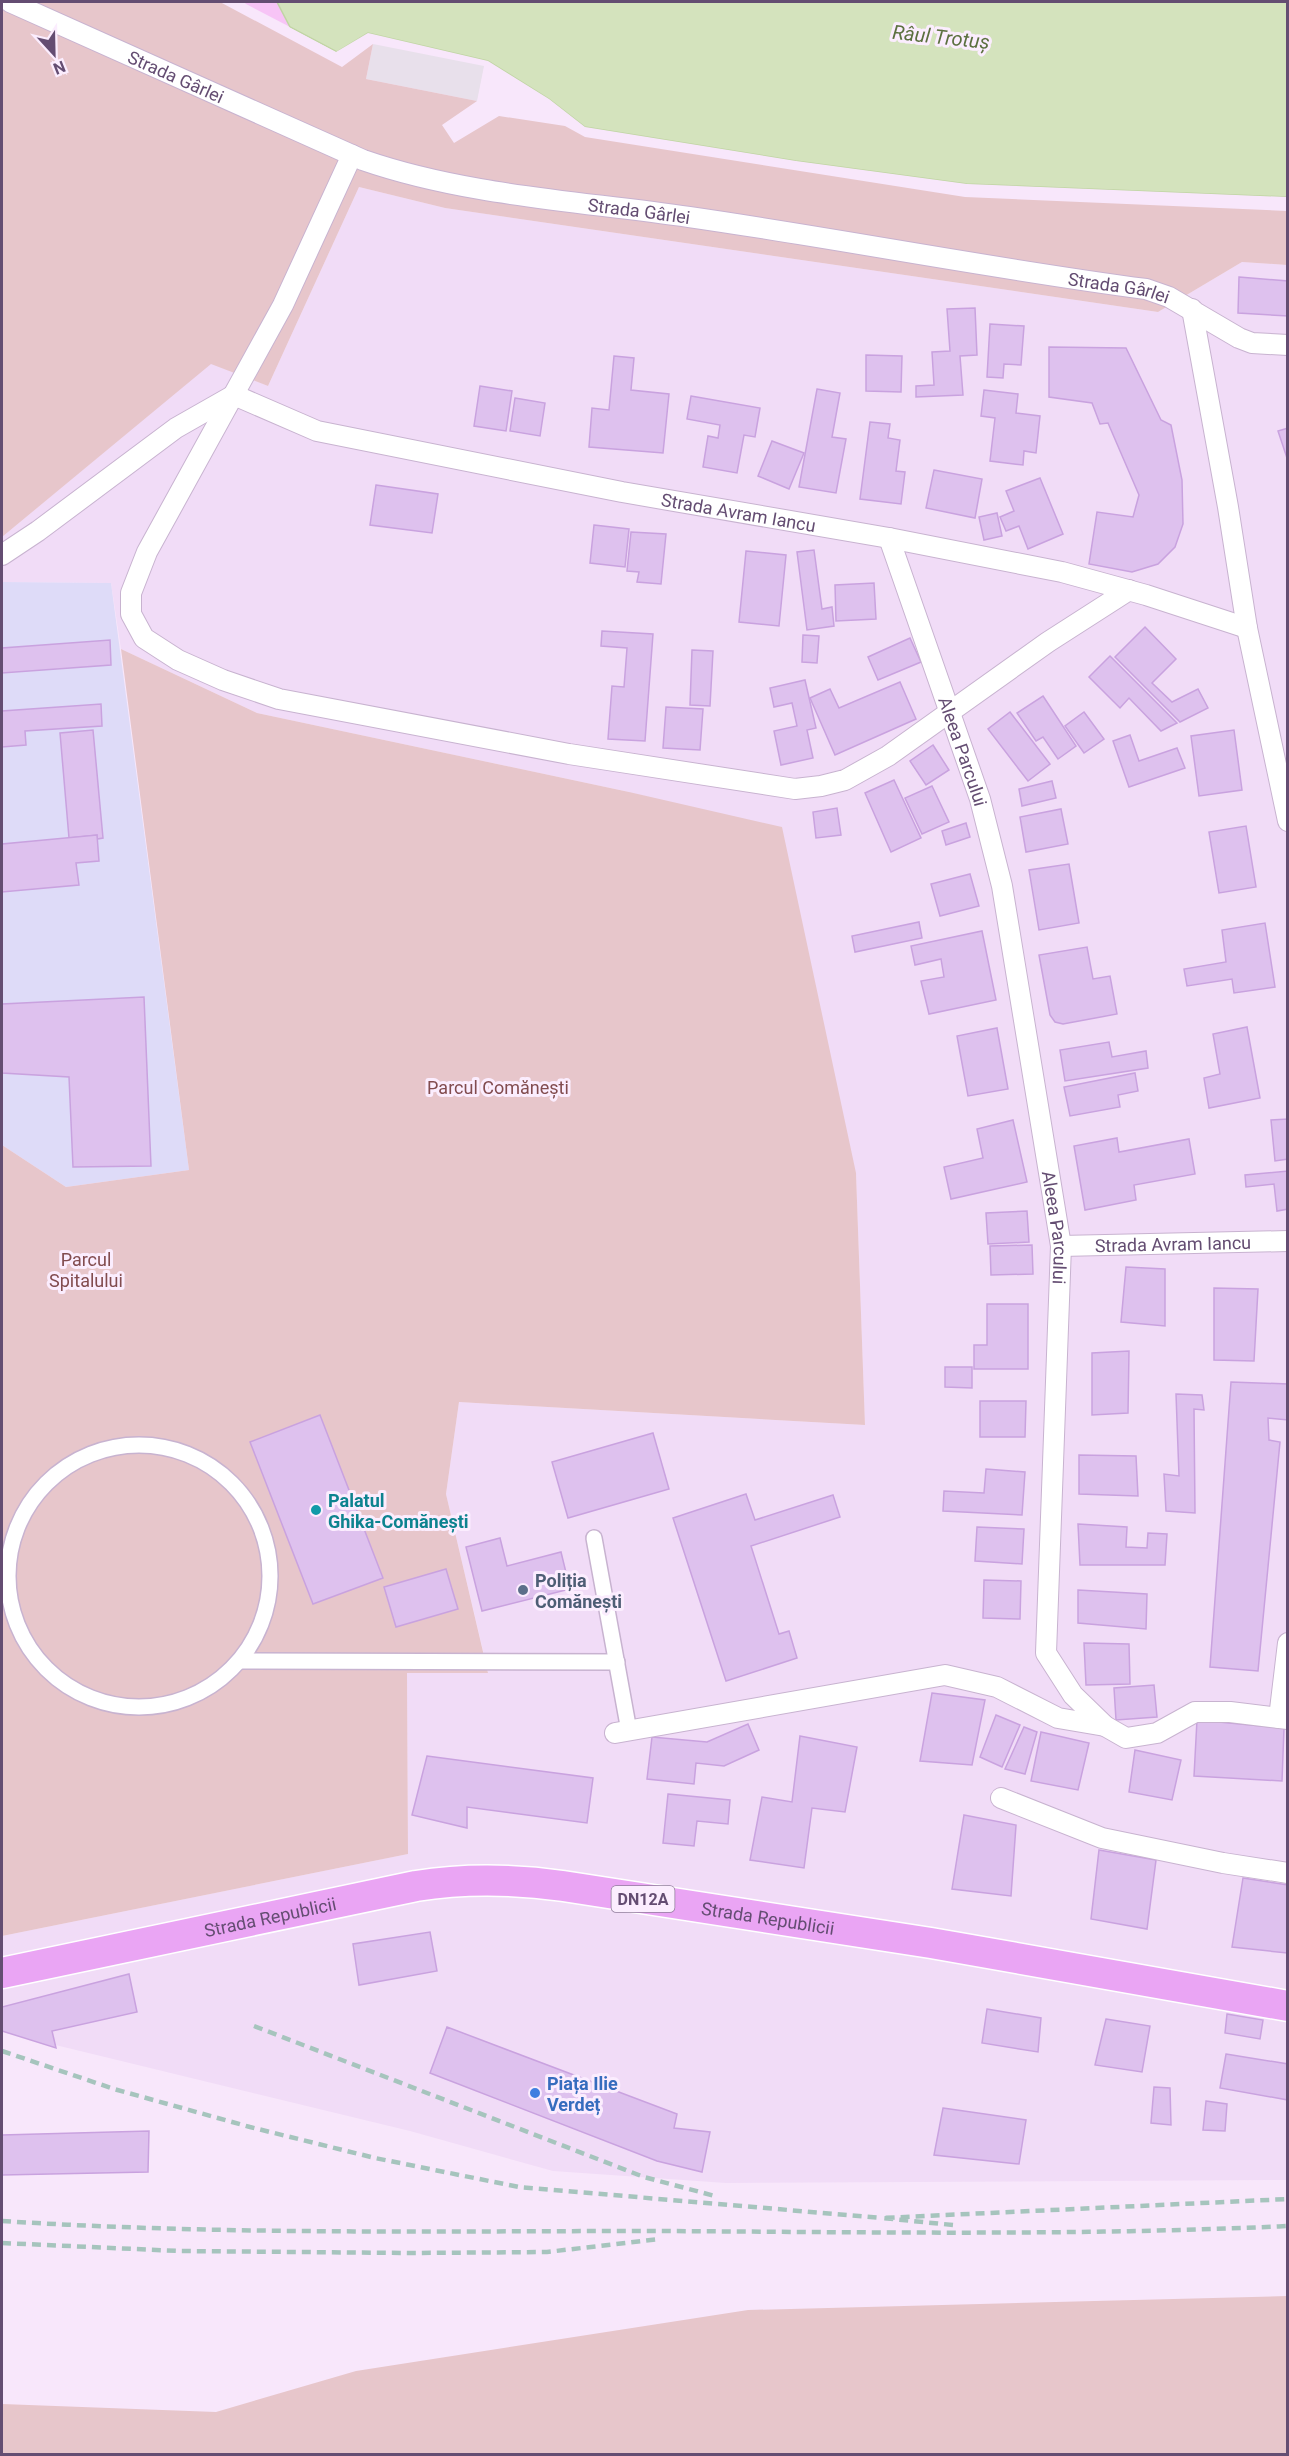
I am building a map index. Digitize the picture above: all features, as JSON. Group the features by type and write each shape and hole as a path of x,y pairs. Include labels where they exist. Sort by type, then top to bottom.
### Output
{"main road":[{"name":"Strada Republicii","path":"2,1973 416,1886 473,1879 503,1879 563,1886 931,1943 1287,2006"}],"street":[{"name":"Strada Gârlei","path":"10,2 352,155 387,168 468,186 814,235 1146,289 1169,297 1192,309 1230,334 1246,340 1287,345"},
{"path":"352,155 283,305 147,552 131,592 131,614 144,639 178,660 223,680 279,699 569,754 795,789 845,780 888,756 1048,642 1129,590"},
{"path":"1192,309 1228,507 1247,628 1287,821"},
{"path":"2,555 38,531 176,428 234,395"},
{"name":"Strada Avram Iancu","path":"234,395 317,431 622,492 889,538 1062,572 1129,590 1247,628"},
{"name":"Aleea Parcului","path":"889,538 980,799 1002,886 1061,1246 1046,1653 1073,1695 1105,1726 1126,1738 1157,1733 1195,1712 1230,1712 1283,1718"},
{"name":"Strada Avram Iancu","path":"1061,1246 1287,1241"},
{"path":"241,1660 264,1621 272,1577 265,1534 251,1506 246,1497 215,1467 177,1449 134,1444 93,1452 56,1473 27,1505 10,1545 7,1587 18,1628 40,1664 76,1692 118,1707 164,1706 206,1690 241,1660 617,1662"},
{"path":"594,1538 617,1662 622,1732 945,1675 998,1687 1058,1718 1105,1726"},
{"path":"1283,1718 1287,1643"},
{"path":"1001,1798 1102,1838 1222,1863 1287,1873"}],"shaded area":[{"path":"373,44 484,66 477,101 366,79"},
{"path":"359,187 445,208 1158,312 1242,262 1287,265 1287,2180 726,2183 553,2171 410,2131 2,2032 2,1936 408,1854 407,1673 488,1672 446,1494 459,1402 865,1425 856,1173 629,792 257,713 121,649 111,583 2,582 2,537 211,363 268,386"},
{"path":"2,582 111,583 189,1170 66,1187 2,1145"}],"green space":[{"path":"2,2 220,2 342,67 373,44 366,79 477,101 442,125 454,143 499,116 565,126 585,137 965,197 1287,211 1287,265 1242,262 1158,312 445,208 359,187 268,386 211,364 2,537"},
{"name":"Parcul Comănești","path":"121,649 257,713 782,827 856,1173 865,1425 459,1402 446,1494 488,1673 407,1673 408,1854 2,1936 2,1145 66,1187 189,1170"},
{"path":"1287,2296 1287,2454 2,2454 2,2404 216,2412 356,2371 748,2310"}],"sand":[{"path":"244,2 277,2 290,27 246,4"}],"water":[{"name":"Râul Trotuș","path":"277,2 1287,2 1287,197 967,184 796,161 585,127 549,99 488,61 368,33 337,52 290,27"}],"pier":[{"path":"285,25 336,52 368,33 488,61 549,99 585,127 796,161 967,184 1287,197 1288,200 967,187 585,130 547,102 487,64 368,36 336,55 288,30"}],"building":[{"path":"1239,277 1288,281 1288,316 1238,313"},
{"path":"975,308 977,355 960,356 963,395 916,397 916,386 934,385 932,352 950,351 947,309"},
{"path":"990,324 1024,326 1021,365 1004,364 1003,378 987,377"},
{"path":"1049,347 1126,348 1161,420 1171,425 1182,480 1183,524 1175,547 1158,564 1132,572 1089,564 1097,512 1133,517 1139,495 1108,423 1100,424 1092,403 1049,397"},
{"path":"866,355 902,356 901,392 866,391"},
{"path":"614,356 634,358 631,390 669,394 663,453 589,447 592,408 609,410"},
{"path":"480,386 512,391 506,431 474,426"},
{"path":"817,389 840,393 832,437 846,439 836,493 799,487"},
{"path":"984,390 1018,394 1016,413 1040,416 1036,453 1024,451 1023,465 990,461 995,418 981,416"},
{"path":"691,396 760,408 755,437 744,435 737,473 703,467 708,436 718,438 720,425 687,419"},
{"path":"515,398 545,403 540,436 510,431"},
{"path":"870,422 890,424 888,438 900,440 896,471 905,472 901,504 860,499"},
{"path":"1288,428 1288,461 1278,431"},
{"path":"772,441 804,453 789,489 758,476"},
{"path":"934,470 982,479 975,518 926,508"},
{"path":"1040,478 1063,534 1028,549 1019,526 1006,531 1000,517 1014,511 1006,491"},
{"path":"376,485 438,494 432,533 370,525"},
{"path":"997,513 1002,536 984,540 979,517"},
{"path":"594,525 629,529 625,567 590,563"},
{"path":"631,532 666,534 661,584 637,582 639,572 627,571"},
{"path":"814,550 822,609 832,607 834,626 807,630 797,552"},
{"path":"746,551 786,555 779,626 739,622"},
{"path":"874,583 876,619 836,621 835,585"},
{"path":"1145,627 1176,659 1152,683 1172,702 1198,689 1208,708 1180,722 1115,657"},
{"path":"602,631 653,634 645,741 608,739 612,686 624,687 627,648 601,646"},
{"path":"803,635 819,636 817,663 802,662"},
{"path":"910,638 921,662 878,680 868,657"},
{"path":"110,640 111,665 2,673 2,648"},
{"path":"692,650 713,651 710,706 690,705"},
{"path":"1110,656 1177,723 1161,731 1129,698 1120,708 1089,677"},
{"path":"805,680 816,728 807,730 813,758 781,765 774,731 797,726 792,703 774,707 770,688"},
{"path":"900,682 916,719 835,755 810,698 830,689 839,708"},
{"path":"1043,696 1076,746 1058,759 1043,737 1036,741 1017,713"},
{"path":"101,704 102,726 25,731 26,745 2,747 2,711"},
{"path":"666,707 703,709 700,750 663,748"},
{"path":"1010,712 1050,764 1028,781 988,729"},
{"path":"1084,712 1104,739 1084,753 1065,726"},
{"path":"93,730 103,838 97,839 97,835 69,838 60,733"},
{"path":"1234,730 1242,790 1199,796 1191,736"},
{"path":"1130,735 1139,761 1177,748 1185,768 1129,787 1113,741"},
{"path":"933,745 949,770 926,785 910,761"},
{"path":"894,780 921,838 891,852 865,793"},
{"path":"1052,781 1056,798 1022,806 1019,789"},
{"path":"932,786 949,822 922,834 905,798"},
{"path":"837,808 841,835 816,838 813,812"},
{"path":"1061,809 1068,844 1026,852 1020,817"},
{"path":"966,823 970,837 946,845 942,831"},
{"path":"1246,826 1256,887 1219,893 1209,832"},
{"path":"97,835 99,861 76,863 79,885 2,892 2,844"},
{"path":"1069,864 1079,923 1039,930 1029,870"},
{"path":"970,874 979,906 940,916 931,884"},
{"path":"919,922 922,938 855,952 852,936"},
{"path":"1265,923 1275,987 1234,993 1232,979 1187,986 1184,969 1226,962 1222,930"},
{"path":"982,931 996,1000 929,1014 921,981 944,977 941,959 915,965 911,946"},
{"path":"1087,947 1093,979 1110,976 1117,1014 1063,1024 1055,1022 1050,1015 1039,955"},
{"path":"144,997 151,1166 73,1167 69,1077 2,1073 2,1004"},
{"path":"1247,1027 1260,1098 1209,1108 1204,1078 1220,1074 1213,1034"},
{"path":"997,1028 1008,1089 968,1096 957,1036"},
{"path":"1109,1042 1112,1057 1146,1051 1148,1068 1065,1081 1060,1050"},
{"path":"1135,1073 1138,1091 1118,1095 1120,1107 1070,1116 1064,1087"},
{"path":"1288,1119 1288,1159 1275,1161 1271,1120"},
{"path":"1013,1120 1027,1182 951,1199 944,1167 983,1158 977,1129"},
{"path":"1117,1138 1119,1152 1189,1139 1195,1174 1134,1185 1136,1200 1085,1210 1074,1146"},
{"path":"1288,1171 1288,1209 1277,1211 1274,1184 1246,1187 1245,1175"},
{"path":"1027,1211 1029,1242 988,1244 986,1213"},
{"path":"1032,1245 1033,1274 991,1275 990,1246"},
{"path":"1126,1267 1165,1269 1165,1326 1121,1322"},
{"path":"1214,1288 1258,1289 1254,1361 1214,1360"},
{"path":"987,1304 1028,1304 1028,1369 974,1369 974,1345 987,1345"},
{"path":"1129,1351 1128,1413 1092,1415 1092,1353"},
{"path":"945,1367 972,1367 972,1388 945,1387"},
{"path":"1231,1382 1288,1384 1288,1420 1268,1418 1269,1440 1280,1442 1258,1671 1210,1667"},
{"path":"1176,1394 1202,1395 1204,1410 1194,1409 1195,1513 1166,1511 1164,1474 1179,1476"},
{"path":"980,1401 1026,1401 1025,1437 980,1437"},
{"name":"Palatul Ghika-Comănești","path":"320,1415 383,1578 313,1604 250,1442"},
{"path":"653,1433 669,1489 568,1518 552,1462"},
{"path":"1079,1455 1136,1456 1138,1496 1079,1494"},
{"path":"986,1469 1025,1472 1022,1515 943,1511 944,1491 984,1493"},
{"path":"746,1494 755,1520 833,1495 840,1517 751,1546 779,1634 789,1631 797,1658 726,1681 673,1518"},
{"path":"1078,1524 1127,1527 1126,1547 1147,1548 1148,1533 1167,1534 1165,1565 1080,1565"},
{"path":"977,1527 1024,1529 1022,1564 975,1561"},
{"path":"500,1538 507,1566 561,1552 570,1589 482,1611 466,1547"},
{"path":"446,1569 458,1609 396,1627 384,1587"},
{"path":"984,1580 1021,1581 1020,1619 983,1618"},
{"path":"1078,1590 1147,1594 1146,1629 1078,1623"},
{"path":"1084,1643 1129,1644 1130,1684 1086,1685"},
{"path":"1154,1685 1157,1717 1116,1720 1114,1688"},
{"path":"932,1693 985,1700 972,1765 920,1761"},
{"path":"996,1715 1020,1725 1002,1767 980,1757"},
{"path":"1197,1720 1284,1728 1282,1781 1194,1776"},
{"path":"748,1724 759,1750 724,1766 696,1763 694,1784 647,1779 652,1737 707,1742"},
{"path":"1024,1727 1037,1732 1025,1774 1005,1769"},
{"path":"1041,1732 1089,1743 1078,1790 1031,1781"},
{"path":"800,1736 857,1747 845,1812 812,1808 804,1868 750,1860 762,1797 792,1802"},
{"path":"1135,1750 1181,1760 1172,1800 1129,1792"},
{"path":"427,1756 593,1778 587,1823 467,1807 467,1828 412,1815"},
{"path":"668,1794 730,1800 728,1824 697,1821 694,1846 663,1843"},
{"path":"964,1815 1016,1825 1011,1896 952,1889"},
{"path":"1099,1850 1156,1860 1147,1929 1091,1919"},
{"path":"1243,1878 1288,1885 1287,1953 1232,1947"},
{"path":"430,1932 437,1971 359,1985 353,1944"},
{"path":"129,1974 137,2012 52,2031 56,2048 2,2031 2,2007"},
{"path":"987,2009 1041,2018 1038,2052 982,2043"},
{"path":"1227,2014 1263,2020 1260,2039 1225,2033"},
{"path":"1106,2019 1150,2026 1142,2072 1095,2065"},
{"path":"447,2027 677,2114 674,2128 710,2132 702,2172 657,2161 430,2073"},
{"path":"1226,2054 1288,2064 1288,2100 1220,2088"},
{"path":"1154,2087 1170,2088 1171,2125 1151,2123"},
{"path":"1206,2101 1227,2104 1225,2131 1203,2130"},
{"path":"943,2108 1026,2120 1019,2164 934,2155"},
{"path":"149,2131 148,2172 2,2175 2,2135"}],"railway":[{"path":"254,2026 644,2177 715,2196"},
{"path":"2,2051 114,2089 250,2127 375,2158 519,2187 882,2218"},
{"path":"953,2225 882,2218 1288,2199"},
{"path":"2,2221 165,2228 328,2231 1050,2232 1288,2226"},
{"path":"2,2243 179,2251 414,2253 547,2252 660,2239"}],"place":[{"name":"Palatul Ghika-Comănești","path":"316,1510"},
{"name":"Poliția Comănești","path":"523,1590"},
{"name":"Piața Ilie Verdeț","path":"535,2093"}],"park label":[{"name":"Parcul Spitalului","path":"86,1269"}]}
